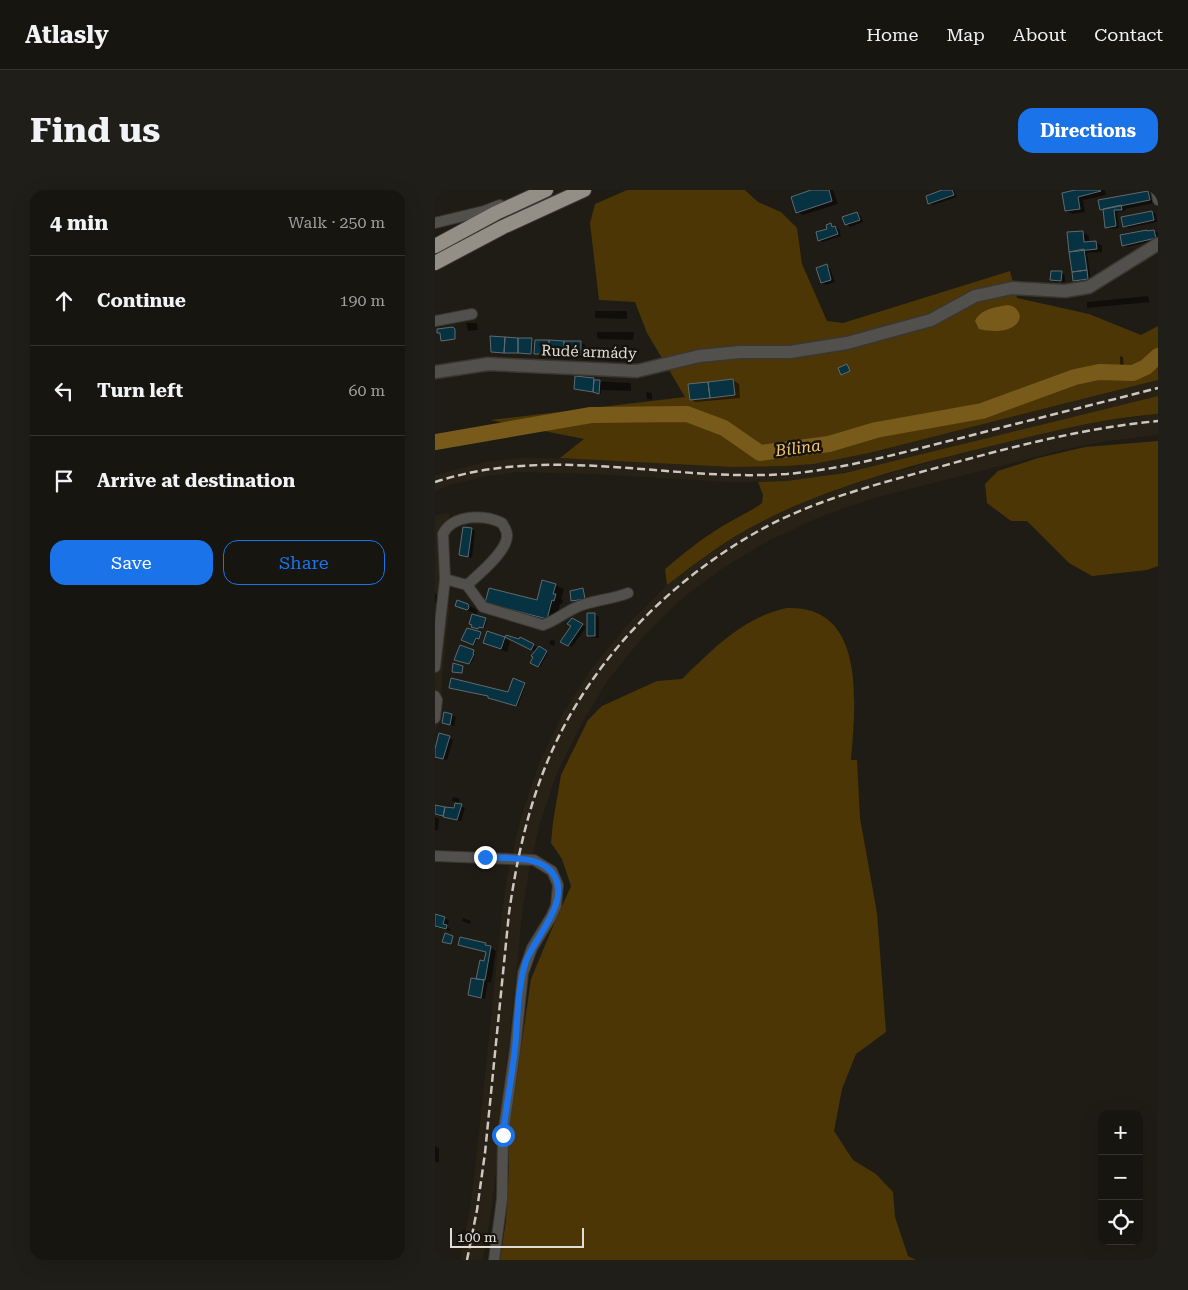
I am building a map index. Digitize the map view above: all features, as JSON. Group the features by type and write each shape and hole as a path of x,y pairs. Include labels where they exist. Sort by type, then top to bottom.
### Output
{"highway":[{"path":"435,246 496,213 546,190"},
{"path":"435,263 503,227 584,190"}],"street":[{"path":"435,222 484,211 513,199 546,190"},
{"path":"1156,190 1158,200"},
{"name":"Rudé armády","path":"435,372 488,364 637,372 699,356 740,352 790,352 847,343 931,320 975,296 1012,288 1065,291 1089,286 1158,244"},
{"path":"435,321 472,314"},
{"path":"435,667 445,579 443,534 446,528 454,522 474,518 502,523 507,535 506,542 492,562 467,585"},
{"path":"445,579 467,585 483,607 543,624 551,622 575,608 628,593"},
{"path":"435,696 437,700 435,718"},
{"path":"435,856 534,860 551,871 558,885 556,906 532,948 523,973 503,1135 502,1199 494,1260"}],"shaded area":[{"path":"627,190 745,190 758,202 781,212 797,228 802,264 827,321 843,323 1010,271 1017,298 1089,314 1141,335 1158,326 1158,380 869,453 814,464 731,467 560,458 584,439 490,420 685,397 647,333 635,302 599,300 590,223 595,204"},
{"path":"1008,305 1016,309 1020,316 1015,326 1000,331 979,329 975,321 981,314 993,308"},
{"path":"1158,380 1158,396 873,467 815,478 787,481 730,482 519,472 488,476 453,484 435,491 435,475 485,462 518,458 592,459 731,467 814,464 869,453"},
{"path":"1158,396 1158,414 1095,422 991,446 874,477 816,497 761,522 724,543 667,585 665,569 706,537 762,503 763,495 758,482 787,481 845,473"},
{"path":"1158,414 1158,435 1107,441 1067,449 874,498 820,517 770,540 723,568 680,600 643,637 608,680 581,725 557,773 540,823 522,914 498,1156 483,1260 460,1260 470,1209 477,1152 502,912 507,877 521,817 538,766 562,715 591,669 628,624 667,585 711,551 760,522 812,498 868,479 1062,428"},
{"path":"1158,441 1158,566 1147,570 1092,576 1069,563 1027,521 1011,521 987,503 985,484 998,471 1038,458 1085,447"},
{"path":"449,513 449,614 442,678 441,712 435,733 435,515"},
{"path":"787,608 813,611 832,623 844,641 851,663 854,713 851,760 857,760 860,818 877,913 886,1032 856,1054 842,1089 834,1131 853,1160 876,1174 893,1192 895,1217 908,1256 916,1260 500,1260 506,1221 509,1167 508,1138 531,979 571,886 562,859 551,843 561,775 588,720 602,706 657,681 682,679 717,646 743,627 771,612"}],"building":[{"path":"811,190 829,190 832,201 796,213 791,197"},
{"path":"942,190 952,190 954,195 928,204 926,196"},
{"path":"1075,190 1101,191 1078,197 1080,209 1065,211 1062,193"},
{"path":"1148,191 1150,200 1100,210 1098,200"},
{"path":"1121,205 1122,210 1114,210 1116,226 1105,228 1103,209"},
{"path":"1152,211 1154,220 1123,227 1121,217"},
{"path":"857,212 860,220 845,225 842,217"},
{"path":"831,223 832,227 835,226 838,234 818,241 816,232 827,229 826,225"},
{"path":"1154,230 1156,238 1122,246 1120,235"},
{"path":"1083,231 1084,242 1096,241 1097,249 1069,252 1067,232"},
{"path":"1084,249 1087,270 1072,272 1069,252"},
{"path":"827,264 831,280 821,283 816,268"},
{"path":"1087,270 1088,279 1073,281 1072,272"},
{"path":"1051,271 1062,271 1061,281 1050,280"},
{"path":"453,327 455,329 455,339 441,341 440,333 437,333 437,329"},
{"path":"490,336 505,337 504,353 491,352"},
{"path":"505,337 518,338 518,353 504,353"},
{"path":"518,338 532,338 531,354 518,353"},
{"path":"535,340 549,340 549,354 534,354"},
{"path":"549,340 564,341 564,355 549,354"},
{"path":"564,341 581,341 581,355 564,355"},
{"path":"847,364 850,371 841,375 838,368"},
{"path":"575,376 594,378 593,392 574,389"},
{"path":"733,379 735,395 710,398 708,382"},
{"path":"594,380 600,380 599,394 593,392"},
{"path":"708,382 710,398 690,400 688,384"},
{"path":"463,527 472,528 468,557 459,555"},
{"path":"542,580 556,584 553,594 556,594 554,601 552,600 547,619 485,603 489,588 537,600"},
{"path":"583,588 585,599 571,601 570,591"},
{"path":"457,600 468,604 469,608 467,610 455,606"},
{"path":"587,613 595,613 595,636 587,636"},
{"path":"472,614 486,618 483,628 471,627 472,625 469,624"},
{"path":"572,618 583,624 568,646 560,642 571,626 567,624"},
{"path":"467,628 481,632 479,639 476,638 473,645 461,640"},
{"path":"487,631 505,637 501,649 483,643"},
{"path":"506,635 519,639 520,637 534,644 531,650 505,637"},
{"path":"460,645 474,650 469,664 454,660"},
{"path":"539,646 547,651 538,667 530,663 533,657 531,656"},
{"path":"453,663 463,666 462,673 452,672"},
{"path":"451,678 508,692 513,678 525,683 516,706 488,698 488,696 449,688"},
{"path":"444,712 452,714 450,725 442,723"},
{"path":"439,733 450,736 443,759 435,757"},
{"path":"455,803 462,804 457,820 443,817 445,807 454,808"},
{"path":"435,805 445,807 443,816 435,814"},
{"path":"435,914 445,917 443,924 447,925 446,929 435,926"},
{"path":"445,933 453,936 451,944 442,942"},
{"path":"460,937 491,946 485,980 476,979 480,960 484,961 486,952 458,945"},
{"path":"471,978 484,980 481,998 468,995"}],"waterway":[{"name":"Bílina","path":"435,442 591,415 687,414 724,428 760,453 829,444 876,430 982,411 1075,377 1099,372 1133,373 1146,367 1158,356"}],"railway":[{"path":"435,482 479,471 522,466 566,465 743,475 809,472 896,454 1158,388"},
{"path":"467,1260 477,1210 485,1153 509,913 522,840 544,770 561,732 581,696 605,662 661,601 693,575 727,550 783,518 849,493 993,452 1075,433 1158,421"}],"route":[{"path":"485,857 534,860 551,871 558,885 556,906 532,948 523,973 503,1135"}]}
